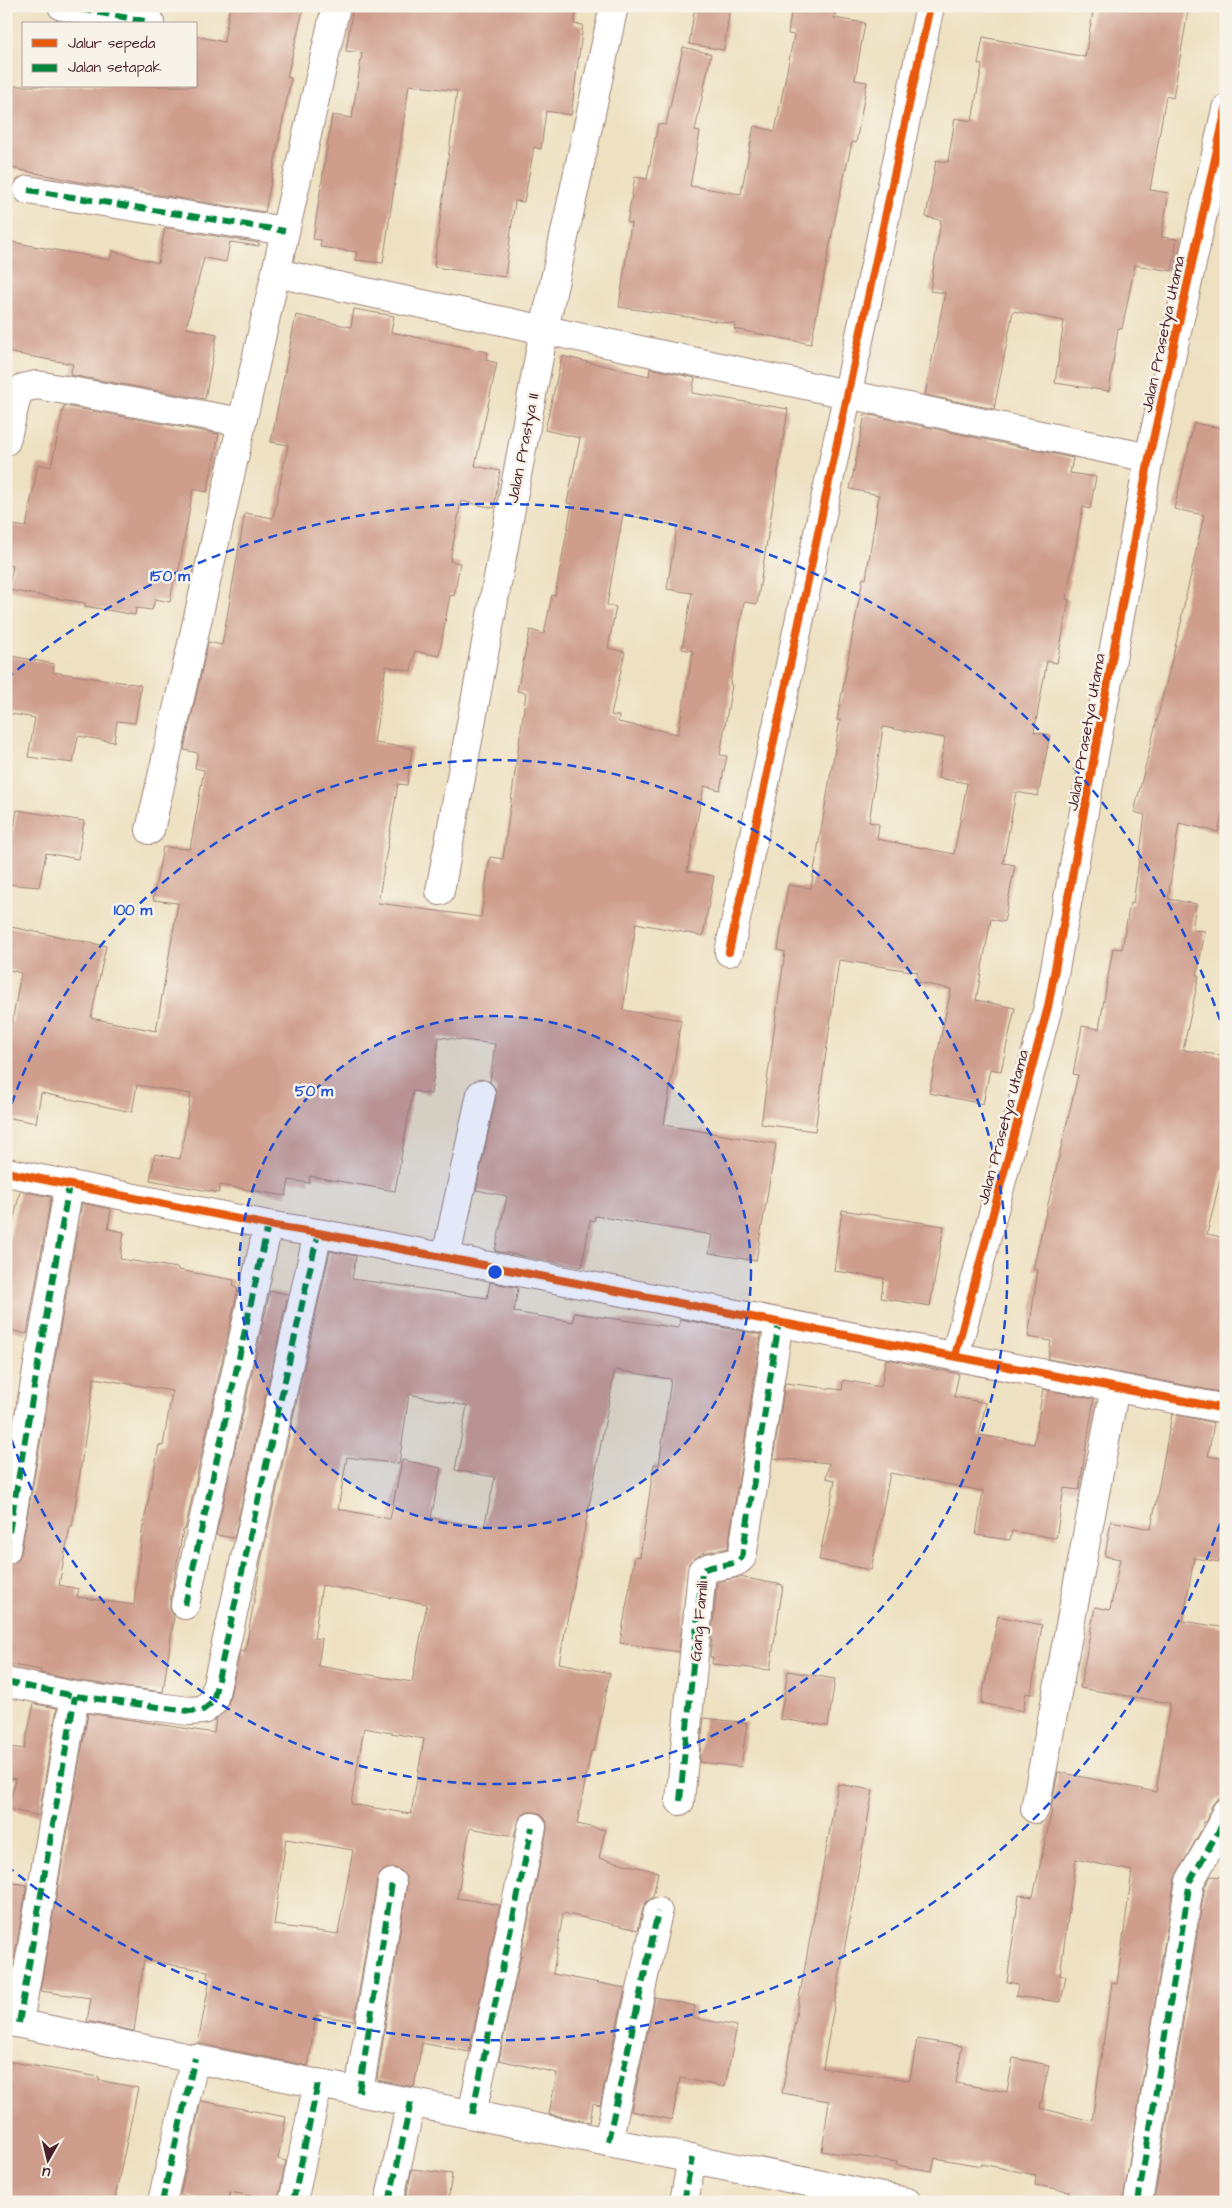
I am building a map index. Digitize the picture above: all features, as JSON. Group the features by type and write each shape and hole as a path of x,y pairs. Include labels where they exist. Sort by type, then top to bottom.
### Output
{"street":[{"path":"62,6 150,22"},
{"path":"150,830 336,6"},
{"name":"Jalan Prastya II","path":"440,891 544,330 614,6"},
{"path":"729,952 930,6"},
{"name":"Jalan Prasetya Utama","path":"955,1356 1048,1007 1149,458 1226,109"},
{"path":"28,190 285,231"},
{"path":"276,274 1149,458"},
{"path":"6,441 18,392 23,388 36,385 242,422"},
{"path":"446,1257 481,1094"},
{"path":"6,1172 268,1225 446,1257 1226,1409"},
{"path":"6,1550 69,1184"},
{"path":"185,1605 268,1225"},
{"path":"6,1682 75,1696 190,1711 203,1710 212,1702 318,1233"},
{"name":"Gang Famili","path":"680,1801 702,1571 708,1567 733,1564 742,1557 779,1322"},
{"path":"1035,1810 1115,1388"},
{"path":"75,1696 12,2022 907,2202"},
{"path":"1138,2202 1190,1882 1222,1825 1226,1812"},
{"path":"472,2114 532,1827"},
{"path":"359,2092 392,1883"},
{"path":"608,2141 658,1912"},
{"path":"162,2202 195,2058"},
{"path":"292,2202 318,2083"},
{"path":"389,2202 411,2102"},
{"path":"684,2202 692,2158"}],"building":[{"path":"230,6 304,6 287,77 291,78 265,212 80,182 6,167 6,86 22,86 22,88 198,88 198,36 224,42"},
{"path":"353,6 577,6 574,24 583,25 571,115 546,111 541,149 534,147 524,202 515,201 505,277 434,267 457,91 409,85 383,263 356,260 357,252 320,247 321,240 313,239 332,115 352,118 362,53 346,51"},
{"path":"695,6 730,6 724,50 689,44"},
{"path":"792,6 836,6 834,18 865,23 855,80 867,82 856,143 852,142 837,208 811,344 734,329 736,324 619,307 631,223 627,223 635,177 647,179 658,124 666,125 683,47 711,54 695,131 700,132 690,186 741,194 754,126 775,131 794,35 788,34"},
{"path":"1094,6 1160,6 1188,11 1173,98 1166,96 1150,190 1169,193 1161,237 1177,239 1172,271 1135,265 1122,329 1118,328 1109,391 1055,383 1064,321 1013,311 994,409 925,395 945,293 930,291 941,220 926,217 936,160 948,162 955,118 972,121 982,65 978,64 983,37 1085,57"},
{"path":"165,228 259,243 259,246 230,242 226,262 204,258 186,328 217,334 205,399 70,375 73,364 6,352 6,241 110,260 112,251 158,263"},
{"path":"354,309 394,316 391,332 488,352 486,360 497,363 475,466 500,471 494,508 461,501 450,561 460,563 454,596 450,595 439,656 415,651 411,671 386,666 374,743 412,748 407,785 398,784 378,903 481,917 490,857 503,859 526,693 517,691 530,630 544,634 552,595 555,596 572,504 567,503 580,438 545,430 562,356 649,376 650,368 695,378 692,393 788,409 757,604 744,602 720,755 727,756 720,790 704,786 687,871 714,876 703,936 636,923 623,1010 681,1020 664,1125 776,1144 756,1261 709,1253 712,1235 595,1216 594,1221 590,1220 582,1267 495,1251 507,1196 476,1190 496,1097 496,1089 490,1082 495,1044 439,1037 431,1094 413,1091 395,1191 310,1176 309,1183 289,1180 286,1196 220,1185 219,1193 150,1180 155,1154 180,1159 191,1094 137,1085 132,1112 41,1093 36,1123 6,1117 6,1022 12,1023 21,973 6,969 6,926 106,946 91,1018 156,1031 178,903 153,900 163,847 190,849 204,770 195,768 198,753 184,750 208,642 222,645 245,513 273,518 288,445 271,442 296,315 351,327","holes":["623,514 677,526 667,589 692,593 682,649 693,651 678,734 618,722 619,716 611,715 625,652 608,648 616,607 607,605"]},
{"path":"64,406 219,434 207,492 193,489 177,581 174,580 170,602 155,599 152,610 136,608 135,615 85,606 85,603 8,590 13,566 6,565 6,524 26,527 38,464 51,467"},
{"path":"865,414 1073,458 1070,473 1096,477 1090,509 1083,507 1066,599 1069,600 1057,663 1047,661 1034,732 1050,735 1038,796 1016,792 1003,863 1015,865 1004,922 991,919 976,1000 1015,1008 1001,1071 990,1069 983,1104 929,1093 951,989 916,982 918,972 839,960 815,1131 761,1124 785,952 778,950 788,885 811,888 840,720 837,720 863,578 866,579 879,495 850,489","holes":["883,727 945,738 938,778 967,783 954,854 877,839 879,824 869,822"]},
{"path":"1194,423 1226,429 1226,800 1218,832 1179,823 1168,899 1196,904 1192,930 1205,931 1197,975 1199,976 1183,1050 1226,1056 1226,1155 1207,1234 1226,1238 1226,1389 1220,1388 1220,1392 1048,1359 1051,1341 1028,1337 1038,1270 1033,1269 1078,1075 1073,1074 1082,1026 1099,1029 1113,948 1122,949 1130,903 1133,904 1145,815 1134,812 1182,619 1204,515 1174,509"},
{"path":"6,655 54,664 53,672 141,685 135,723 117,721 114,742 78,736 73,763 28,757 35,718 6,713"},
{"path":"17,810 84,821 78,859 46,853 39,887 6,884 6,873"},
{"path":"20,1191 51,1197 27,1334 6,1329 6,1254"},
{"path":"82,1203 111,1209 108,1229 124,1232 120,1259 178,1268 178,1270 234,1280 233,1287 238,1288 185,1530 183,1530 170,1602 170,1609 174,1616 163,1692 78,1681 40,1673 41,1670 6,1664 6,1565 18,1560 21,1553","holes":["94,1378 172,1391 163,1446 159,1445 142,1532 134,1605 77,1597 79,1589 59,1585 70,1526 72,1527"]},
{"path":"842,1210 944,1226 930,1306 881,1298 884,1278 834,1271"},
{"path":"330,1251 356,1256 352,1279 487,1298 490,1282 518,1288 514,1312 573,1322 574,1313 679,1328 680,1319 761,1335 728,1548 702,1553 689,1563 679,1652 620,1643 635,1556 640,1557 654,1464 659,1465 671,1379 615,1370 559,1663 610,1673 594,1751 591,1751 577,1824 605,1830 599,1858 658,1872 653,1897 646,1902 643,1908 638,1930 563,1913 553,1974 625,1988 600,2105 593,2103 590,2122 549,2114 557,2073 499,2060 547,1830 547,1822 542,1815 536,1812 527,1812 520,1817 514,1836 470,1828 457,1898 500,1905 469,2052 422,2043 414,2087 377,2080 407,1885 406,1877 395,1868 386,1869 380,1874 377,1881 354,2021 316,2015 308,2066 198,2043 210,1979 207,1978 208,1971 144,1960 134,2031 87,2021 91,1998 40,1991 88,1713 214,1733 216,1719 228,1705 240,1651 245,1652 261,1561","holes":["409,1394 467,1406 455,1470 495,1477 484,1527 431,1518 441,1468 402,1460 390,1519 338,1509 347,1457 399,1464","322,1585 427,1604 412,1682 318,1666 322,1639 314,1638","364,1728 424,1739 411,1814 351,1804","286,1839 353,1850 338,1934 274,1925"]},
{"path":"270,1291 288,1294 234,1538 216,1535"},
{"path":"886,1359 959,1374 954,1397 986,1403 979,1435 1034,1444 1043,1389 1094,1399 1079,1490 1064,1488 1056,1538 1012,1531 1010,1540 976,1535 983,1491 890,1473 871,1570 819,1560 835,1480 826,1478 829,1463 773,1458 785,1383 842,1390 843,1380 881,1387"},
{"path":"1172,1414 1214,1423 1208,1456 1226,1459 1226,1563 1194,1558 1183,1621 1226,1628 1226,1777 1223,1797 1216,1800 1211,1807 1208,1819 1206,1822 1203,1822 1203,1827 1175,1878 1123,2202 1068,2202 1069,2191 1035,2185 1036,2175 981,2164 981,2166 935,2158 932,2171 896,2165 897,2162 822,2151 829,2101 782,2093 838,1784 873,1790 823,2068 910,2080 917,2039 962,2046 956,2083 1007,2092 1013,2058 1049,2065 1040,2108 1092,2121 1112,1983 1117,1984 1132,1871 1076,1859 1060,1975 1066,1976 1061,2002 1016,1996 1018,1984 1007,1982 1019,1895 1033,1897 1052,1810 1058,1772 1156,1792 1170,1703 1080,1688 1095,1607 1110,1610 1120,1559 1105,1556 1111,1521 1151,1529"},
{"path":"739,1577 783,1585 770,1670 712,1664 713,1657 710,1657 717,1582"},
{"path":"998,1616 1042,1625 1031,1694 1026,1693 1023,1711 981,1703"},
{"path":"788,1671 835,1679 828,1726 780,1719"},
{"path":"34,1704 57,1708 39,1816 8,1809 16,1779 6,1777 6,1746 24,1749"},
{"path":"704,1718 747,1723 741,1767 699,1762"},
{"path":"1211,1876 1226,1877 1226,2022 1220,2065 1226,2065 1226,2202 1154,2202 1205,1886"},
{"path":"6,1882 27,1885 14,1959 6,1958"},
{"path":"655,1997 695,2006 693,2018 737,2026 725,2087 680,2078 672,2120 631,2111"},
{"path":"6,2061 99,2077 99,2080 138,2088 114,2202 6,2202"},
{"path":"201,2101 286,2117 278,2159 286,2161 278,2201 230,2192 228,2202 214,2202 180,2195"},
{"path":"412,2169 452,2174 448,2202 405,2202"}],"marked path":[{"path":"62,6 150,22"},
{"path":"28,190 285,231"},
{"path":"6,1550 69,1185"},
{"path":"185,1605 268,1225"},
{"path":"6,1682 75,1696 189,1711 203,1710 213,1702 318,1233"},
{"path":"680,1801 702,1571 707,1568 733,1563 742,1557 779,1322"},
{"path":"19,2023 75,1696"},
{"path":"1138,2202 1190,1881 1222,1825 1226,1812"},
{"path":"472,2114 532,1827"},
{"path":"359,2092 392,1883"},
{"path":"608,2141 658,1912"},
{"path":"162,2202 195,2058"},
{"path":"293,2202 318,2083"},
{"path":"389,2202 411,2102"},
{"path":"684,2202 692,2158"}],"cycle path":[{"path":"729,952 930,6"},
{"path":"955,1356 1048,1007 1149,458 1226,109"},
{"path":"6,1172 268,1225 318,1233 1226,1409"}]}
